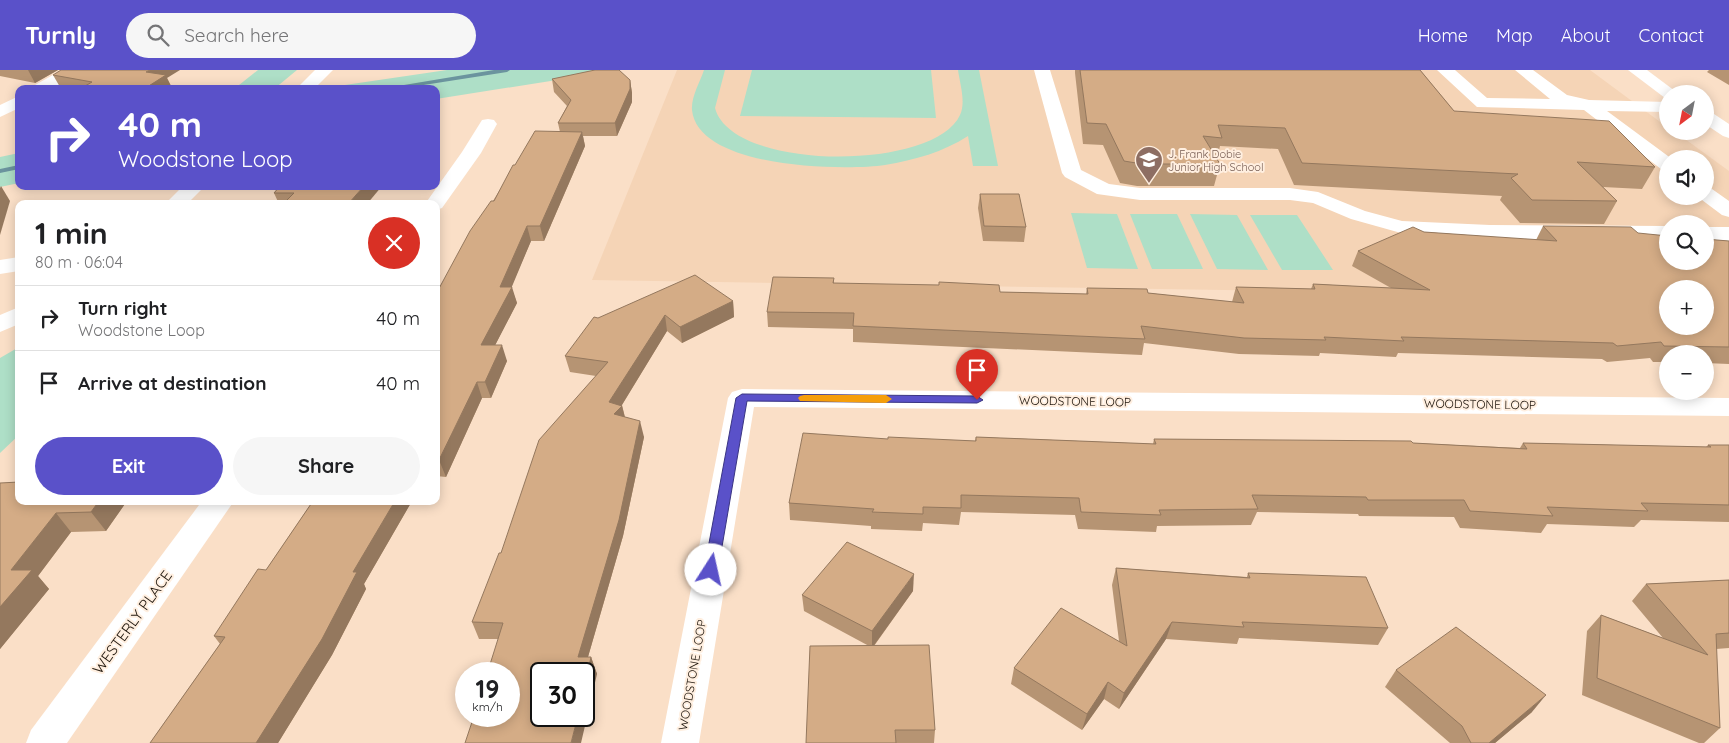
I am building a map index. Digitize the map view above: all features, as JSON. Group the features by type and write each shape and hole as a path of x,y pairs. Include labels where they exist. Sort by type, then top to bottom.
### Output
{"street":[{"path":"48,85 74,70"},
{"path":"308,85 325,70"},
{"path":"1042,70 1072,173 1104,190 1140,194 1290,194 1318,198 1358,215 1401,227 1490,232 1659,233"},
{"path":"1445,70 1483,102 1659,107"},
{"path":"1523,70 1561,99 1588,105 1659,158"},
{"path":"1636,70 1659,86"},
{"path":"0,112 15,103"},
{"path":"1714,122 1729,132"},
{"path":"437,200 471,153 488,124"},
{"path":"179,200 191,190"},
{"path":"1714,201 1729,212"},
{"path":"1714,234 1729,234"},
{"path":"0,267 15,265"},
{"path":"0,325 15,316"},
{"name":"WOODSTONE LOOP","path":"680,743 742,398 1729,407"},
{"name":"WESTERLY PLACE","path":"45,743 217,505"}],"shaded area":[{"name":"J. Frank Dobie Junior High School","path":"677,70 1590,70 1659,121 1659,140 1686,140 1700,150 1659,150 1659,205 1714,205 1714,160 1729,171 1729,298 1714,292 1714,280 1659,280 1659,297 592,280"}],"green space":[{"path":"258,70 297,70 279,85 239,85"},
{"path":"447,70 620,70 440,98 440,85 345,85"},
{"path":"704,70 725,70 715,108 729,129 757,144 793,153 834,156 876,154 914,147 943,133 960,115 962,110 962,93 958,70 979,70 998,166 973,166 968,136 949,147 918,158 865,167 807,166 775,162 745,155 719,144 700,130 692,110 692,105"},
{"path":"752,70 931,70 936,118 740,116"},
{"path":"15,154 15,184 0,187 0,157"},
{"path":"1071,213 1117,214 1138,269 1087,268"},
{"path":"1130,214 1177,214 1203,269 1152,269"},
{"path":"1190,214 1237,215 1268,270 1217,269"},
{"path":"1250,215 1297,215 1333,270 1282,270"},
{"path":"15,349 15,439 0,453 0,358"}],"building":[{"path":"61,70 150,70 146,72 166,75 150,85 87,85 92,82 53,75"},
{"path":"595,70 619,70 630,80 630,89 615,123 558,123 571,100 552,79"},
{"path":"1080,70 1420,70 1454,111 1609,121 1655,167 1577,162 1617,201 1532,200 1511,178 1518,174 1302,163 1285,128 1218,125 1222,138 1203,136 1220,164 1142,164 1124,161 1106,124 1087,123"},
{"path":"535,131 582,132 540,226 527,226 500,287 512,287 481,345 502,345 485,382 477,382 440,458 440,287 470,231 491,201 494,201 513,165 515,165"},
{"path":"277,190 360,190 352,200 287,200 294,193 274,193"},
{"path":"980,194 1019,194 1026,227 984,226"},
{"path":"1543,226 1631,227 1638,233 1659,235 1659,270 1714,270 1714,240 1729,241 1729,347 1714,347 1714,345 1663,345 1661,342 1617,346 1613,343 1401,337 1404,341 1324,337 1326,340 1244,338 1141,326 1145,339 853,326 854,313 767,312 773,277 834,278 833,283 939,285 939,282 999,285 1000,292 1088,294 1087,288 1147,289 1148,293 1244,303 1236,287 1315,289 1313,284 1430,290 1358,251 1413,227 1424,232 1557,241"},
{"path":"695,275 733,301 680,327 665,315 609,402 622,406 614,414 640,421 619,520 578,657 591,657 590,662 530,662 530,727 575,727 571,743 465,743 470,727 520,727 520,662 491,662 503,623 472,622 499,553 501,553 539,440 608,362 565,356 594,317 598,318"},
{"path":"803,433 888,439 888,437 976,441 976,437 1156,444 1154,439 1411,441 1413,443 1527,449 1523,443 1711,447 1708,445 1729,445 1729,505 1641,503 1648,511 1547,507 1553,516 1470,511 1464,500 1368,500 1366,497 1252,495 1258,509 1159,510 1161,515 1081,512 1079,498 961,495 961,508 923,507 923,514 872,512 874,509 789,503"},
{"path":"15,482 15,505 96,505 91,512 56,513 11,570 32,570 0,607 0,483"},
{"path":"310,505 393,505 353,572 357,572 322,639 256,743 150,743 225,637 214,636 258,569 266,570"},
{"path":"847,542 914,574 872,631 802,595"},
{"path":"1116,568 1250,578 1248,573 1366,577 1388,628 1242,622 1244,627 1172,622 1124,693 1108,682 1087,714 1014,668 1061,608 1127,646"},
{"path":"1729,580 1729,633 1716,634 1720,728 1597,678 1601,615 1708,655 1646,584"},
{"path":"1456,627 1546,695 1489,743 1471,743 1462,726 1396,670"},
{"path":"929,645 935,730 895,730 896,743 806,743 810,646"}],"waterway":[{"path":"409,85 507,70"},
{"path":"0,171 15,168"}],"slow traffic":[{"path":"804,398 886,399"}],"place":[{"name":"J. Frank Dobie Junior High School","path":"1149,184"}],"route":[{"path":"711,570 742,398 977,400"}]}
